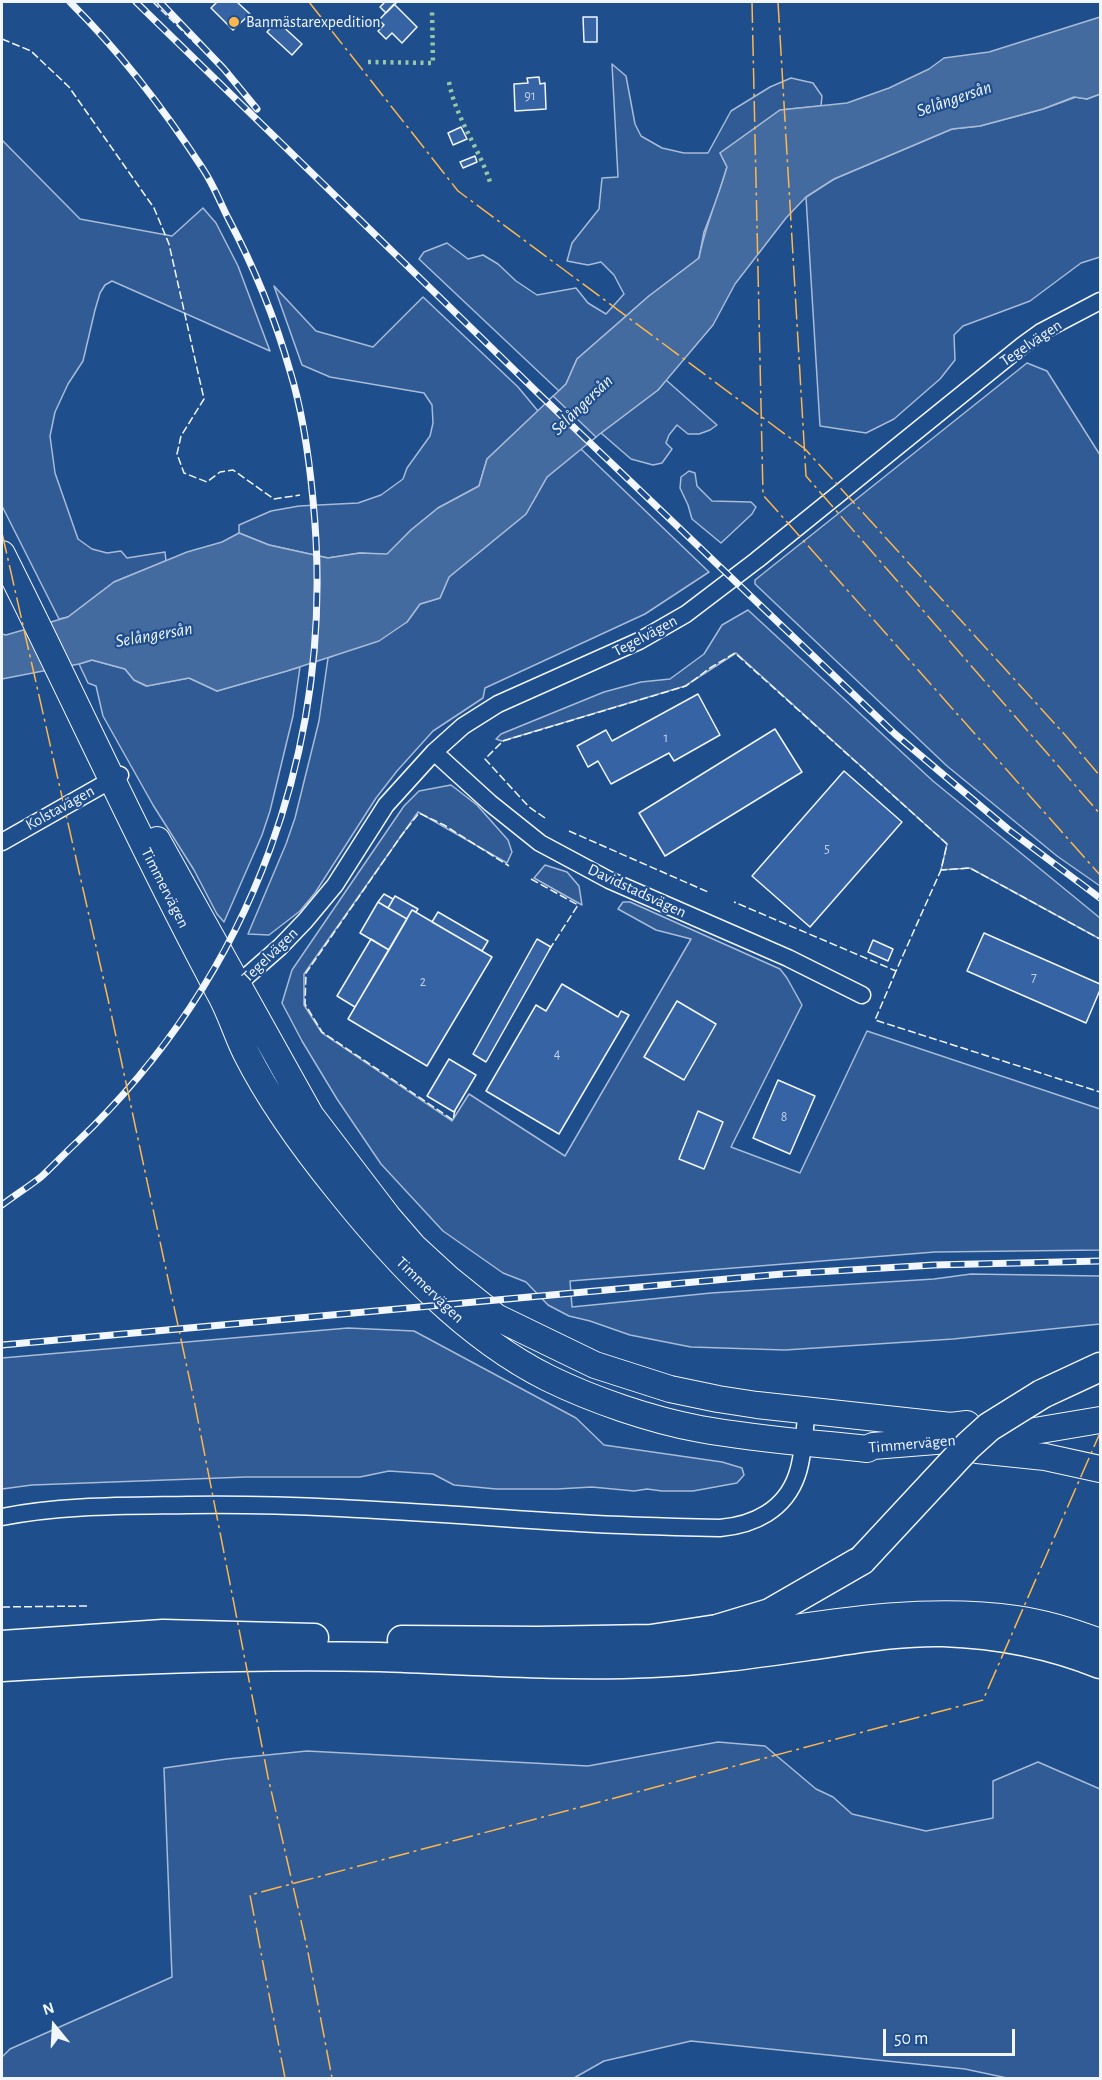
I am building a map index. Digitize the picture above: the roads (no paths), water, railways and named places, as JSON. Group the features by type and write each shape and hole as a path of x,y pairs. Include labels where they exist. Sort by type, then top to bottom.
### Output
{"highway":[{"path":"2,1645 163,1634 537,1641 651,1639 717,1629 770,1613 862,1560 968,1446 989,1427 1042,1394 1101,1367"},
{"path":"2,1667 196,1656 377,1657 541,1665 652,1663 772,1651 873,1636 942,1632 1011,1638 1069,1651 1101,1664"}],"main road":[{"name":"Timmervägen","path":"2,554 116,777 161,882 230,991 311,1116 388,1217 413,1246 496,1317 595,1365 639,1380 718,1399 951,1426 1036,1419 1101,1407"},
{"name":"Timmervägen","path":"230,991 246,1054 308,1151 376,1238 472,1329 504,1353 549,1378 618,1407 699,1429 867,1449 873,1446 1011,1435 1101,1420"},
{"path":"867,1449 878,1451 984,1450 1045,1456 1101,1469"},
{"path":"537,1641 555,1647 681,1645 882,1617 962,1614 1017,1619 1075,1632 1101,1642"}],"street":[{"name":"Tegelvägen","path":"230,991 280,948 327,894 386,805 434,752 463,726 498,704 639,641 686,614 757,560 1023,345 1041,332 1101,301"},
{"name":"Davidstadsvägen","path":"434,752 490,803 540,843 609,880 788,958 862,995"},
{"name":"Kolstavägen","path":"2,842 116,777"},
{"path":"2,1517 24,1513 133,1506 238,1504 349,1507 580,1523 739,1527 768,1513 780,1503 796,1478 807,1410"}],"water":[{"name":"Selångersån","path":"1100,17 1100,94 1087,99 1074,97 1043,109 980,126 952,129 834,179 806,197 786,218 735,284 713,325 658,390 547,477 526,514 449,577 440,598 420,604 407,622 379,641 217,691 189,678 147,686 134,680 125,669 92,660 2,679 2,634 6,635 68,617 114,582 187,552 222,542 239,533 269,545 328,558 360,553 387,554 438,508 479,486 487,459 566,384 577,359 649,296 699,258 727,167 720,153 780,110 847,103 889,88 929,69 944,58 989,52"}],"railway":[{"path":"2,1205 45,1173 138,1077 191,1006 235,930 270,850 295,766 311,679 317,591 313,500 305,435 290,371 263,293 238,236 203,169 141,82 70,2"},
{"path":"136,2 541,396 895,734 1009,830 1100,898"},
{"path":"160,2 224,69 257,109"},
{"path":"2,1345 782,1274 934,1265 1100,1261"}],"place":[{"name":"Banmästarexpedition","path":"234,22"}]}
